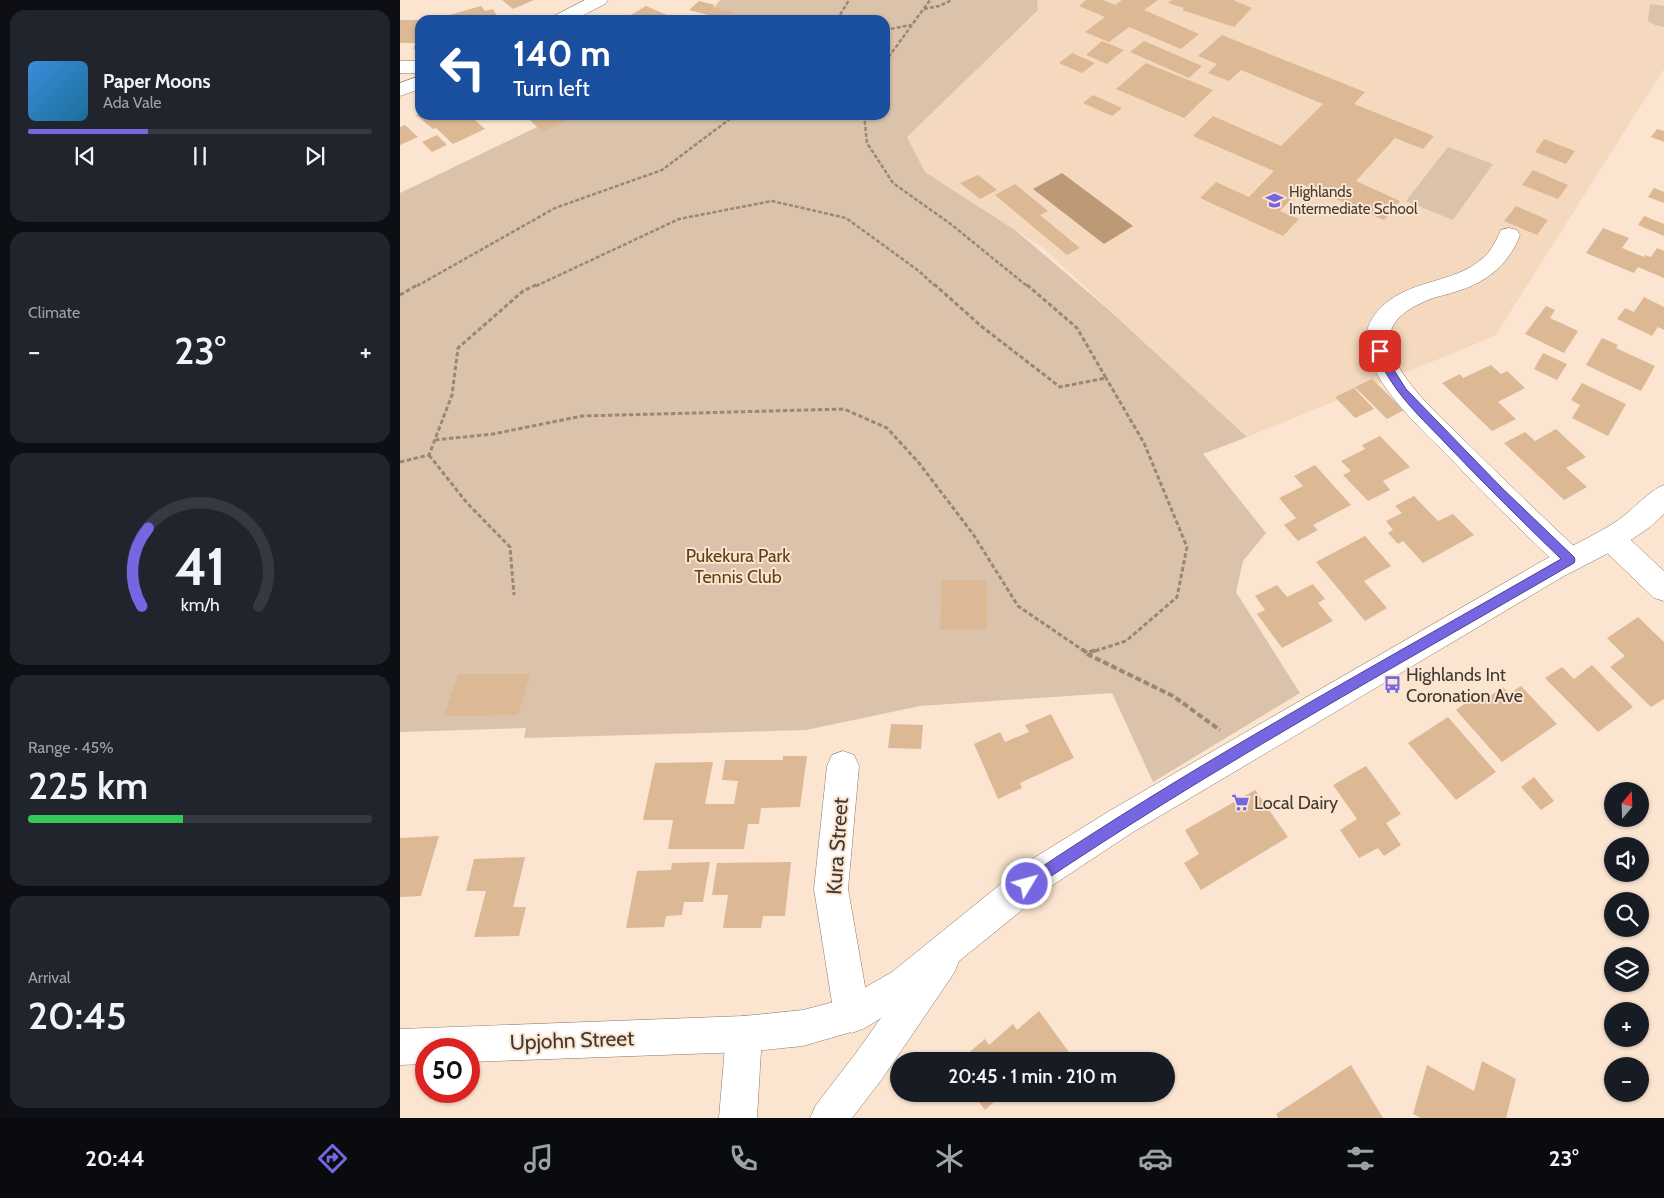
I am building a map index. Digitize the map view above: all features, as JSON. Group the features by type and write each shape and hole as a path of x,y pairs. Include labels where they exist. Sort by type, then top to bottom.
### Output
{"main road":[{"path":"570,15 599,0"},
{"path":"400,67 415,67"},
{"path":"400,90 415,84"},
{"path":"1509,235 1506,246 1483,270 1454,284 1423,292 1395,309 1380,327 1379,344 1387,368 1402,391 1491,484 1570,560"},
{"name":"Upjohn Street","path":"400,1047 744,1034 803,1028 852,1015 904,984 1041,874 1130,816 1570,560 1611,539 1656,506 1664,496"},
{"path":"1611,539 1664,589"},
{"name":"Kura Street","path":"843,766 831,889 852,1015"},
{"path":"829,1118 869,1066 958,940"},
{"path":"738,1118 744,1034"}],"path":[{"path":"840,15 849,0"},
{"path":"890,55 930,0"},
{"path":"924,9 952,0"},
{"path":"890,29 912,25"},
{"path":"400,295 555,208 662,170 729,120"},
{"path":"865,120 867,143 893,183 976,243 1077,328 1144,443 1187,547 1177,597 1126,641 1087,653"},
{"path":"429,455 452,395 458,348 524,291 679,219 772,201 846,218 919,271 981,326 1060,386 1106,378"},
{"path":"435,440 493,434 582,416 844,409 887,428 919,463 973,534 1018,606 1087,653 1173,696 1245,748"},
{"path":"400,462 429,455"},
{"path":"429,455 456,491 486,525 510,547 514,595"}],"shaded area":[{"name":"Highlands Intermediate School","path":"1037,0 1664,0 1664,69 1495,336 1247,437 1042,247 925,172 907,137 1037,10"},
{"path":"1062,173 1133,226 1104,244 1033,189"}],"green space":[{"name":"Pukekura Park Tennis Club","path":"720,0 1037,0 1038,10 907,137 925,172 1015,230 1108,309 1247,437 1203,454 1266,533 1243,561 1236,592 1300,693 1153,782 1112,693 920,706 806,730 524,738 526,728 400,732 400,193 552,120 890,120 890,15 709,15"},
{"path":"1650,4 1664,6 1664,27 1648,21"},
{"path":"1448,147 1493,164 1453,220 1406,201"}],"building":[{"path":"502,0 534,0 513,9"},
{"path":"1086,0 1103,0 1115,5 1122,0 1158,0 1144,10 1199,34 1181,49 1129,27 1109,42 1085,32 1105,17 1079,6"},
{"path":"1172,0 1233,0 1252,8 1234,27 1182,10 1184,8 1168,3"},
{"path":"699,1 732,12 729,15 708,15 689,10"},
{"path":"481,6 485,11 493,9 496,15 450,15"},
{"path":"646,6 667,15 631,15"},
{"path":"400,20 415,20 415,43 400,43"},
{"path":"1222,35 1365,92 1354,104 1434,136 1423,149 1395,138 1356,181 1400,201 1384,220 1304,185 1280,211 1299,219 1283,236 1200,198 1216,182 1249,197 1274,171 1193,136 1213,116 1281,146 1323,104 1241,70 1229,81 1208,73 1217,64 1198,56"},
{"path":"1102,41 1124,50 1107,64 1086,55"},
{"path":"1144,41 1202,66 1189,78 1130,52"},
{"path":"1072,53 1095,63 1082,73 1059,63"},
{"path":"1146,63 1213,90 1184,118 1116,89"},
{"path":"1093,95 1122,108 1112,116 1083,103"},
{"path":"422,120 475,120 485,129 453,144 436,128 433,129"},
{"path":"530,120 567,120 542,132"},
{"path":"405,125 418,137 400,145 400,127"},
{"path":"1657,129 1664,131 1664,142 1651,137"},
{"path":"437,135 447,145 432,152 422,142"},
{"path":"1544,139 1575,151 1566,164 1535,152"},
{"path":"1533,170 1568,185 1558,199 1522,185"},
{"path":"978,175 997,190 980,199 960,183"},
{"path":"1015,184 1048,211 1040,215 1080,248 1067,255 995,195"},
{"path":"1654,188 1664,192 1664,203 1648,197"},
{"path":"1516,206 1548,220 1537,235 1504,221"},
{"path":"1644,216 1664,224 1664,236 1638,225"},
{"path":"1603,228 1629,238 1622,248 1644,257 1645,255 1651,257 1657,248 1664,251 1664,278 1638,267 1634,273 1586,253"},
{"path":"1644,297 1664,307 1664,330 1658,327 1652,336 1617,319 1625,308 1634,312"},
{"path":"1546,306 1555,310 1550,318 1578,331 1564,353 1525,334"},
{"path":"1602,338 1618,345 1616,348 1655,366 1641,391 1586,365"},
{"path":"1543,353 1567,364 1557,380 1534,369"},
{"path":"1491,365 1501,374 1507,371 1525,388 1498,402 1516,419 1492,431 1442,383 1460,374 1463,378"},
{"path":"1372,379 1404,410 1387,419 1355,387"},
{"path":"1582,383 1626,404 1608,436 1572,418 1580,405 1571,400"},
{"path":"1354,388 1374,409 1355,418 1335,397"},
{"path":"1556,429 1586,457 1566,468 1587,487 1564,500 1504,443 1525,432 1535,441"},
{"path":"1380,436 1410,467 1383,481 1390,490 1368,501 1343,475 1351,471 1341,461 1365,449 1362,445"},
{"path":"1315,465 1351,505 1313,525 1318,530 1298,541 1284,525 1296,518 1279,498 1303,486 1294,476"},
{"path":"1414,496 1438,521 1453,514 1474,535 1423,563 1403,541 1398,544 1388,533 1393,530 1386,521 1402,513 1395,506"},
{"path":"1365,536 1391,566 1364,581 1387,608 1365,621 1316,562"},
{"path":"942,580 987,580 987,629 940,630"},
{"path":"1313,584 1325,599 1318,603 1333,621 1282,648 1257,614 1265,610 1255,596 1277,585 1287,597"},
{"path":"1638,617 1664,642 1664,699 1651,707 1610,667 1625,656 1607,638"},
{"path":"1592,665 1633,707 1598,732 1545,678 1562,667 1574,679"},
{"path":"458,674 530,674 518,715 444,716"},
{"path":"1521,686 1557,724 1502,762 1456,710 1474,697 1480,703 1503,687 1509,694"},
{"path":"1051,714 1074,758 1020,783 1022,788 998,799 974,744 1000,732 1005,742 1029,732 1025,725"},
{"path":"1448,717 1496,772 1456,800 1408,743"},
{"path":"891,724 923,725 921,749 888,748"},
{"path":"783,756 807,756 800,807 761,808 759,824 748,824 744,849 668,849 673,820 643,820 655,763 713,762 705,804 734,804 738,781 722,780 725,760 783,760"},
{"path":"1366,766 1401,814 1386,823 1401,845 1384,856 1378,848 1359,858 1340,830 1357,819 1333,785"},
{"path":"1534,777 1554,801 1541,810 1521,787"},
{"path":"1255,790 1288,837 1201,890 1184,863 1199,854 1185,830"},
{"path":"439,836 421,896 400,897 400,838"},
{"path":"525,857 513,907 526,907 519,936 474,937 486,891 466,891 474,859"},
{"path":"710,862 703,902 684,902 682,915 666,916 664,927 626,928 637,871 671,870 672,863"},
{"path":"791,862 785,916 763,916 761,928 723,928 728,895 712,895 717,863"},
{"path":"1039,1011 1069,1052 970,1052 985,1039 989,1045 1013,1024 1017,1030"},
{"path":"1482,1061 1516,1079 1506,1118 1421,1118 1413,1114 1427,1065 1474,1091"},
{"path":"1351,1065 1383,1118 1278,1118 1276,1114"},
{"path":"979,1102 994,1102 985,1110"}],"place":[{"name":"Highlands Intermediate School","path":"1275,201"},
{"name":"Highlands Int Coronation Ave","path":"1392,685"},
{"name":"Local Dairy","path":"1240,803"}],"route":[{"path":"1027,884 1122,821 1196,776 1570,560 1430,422 1402,391 1387,368 1380,351"}]}
